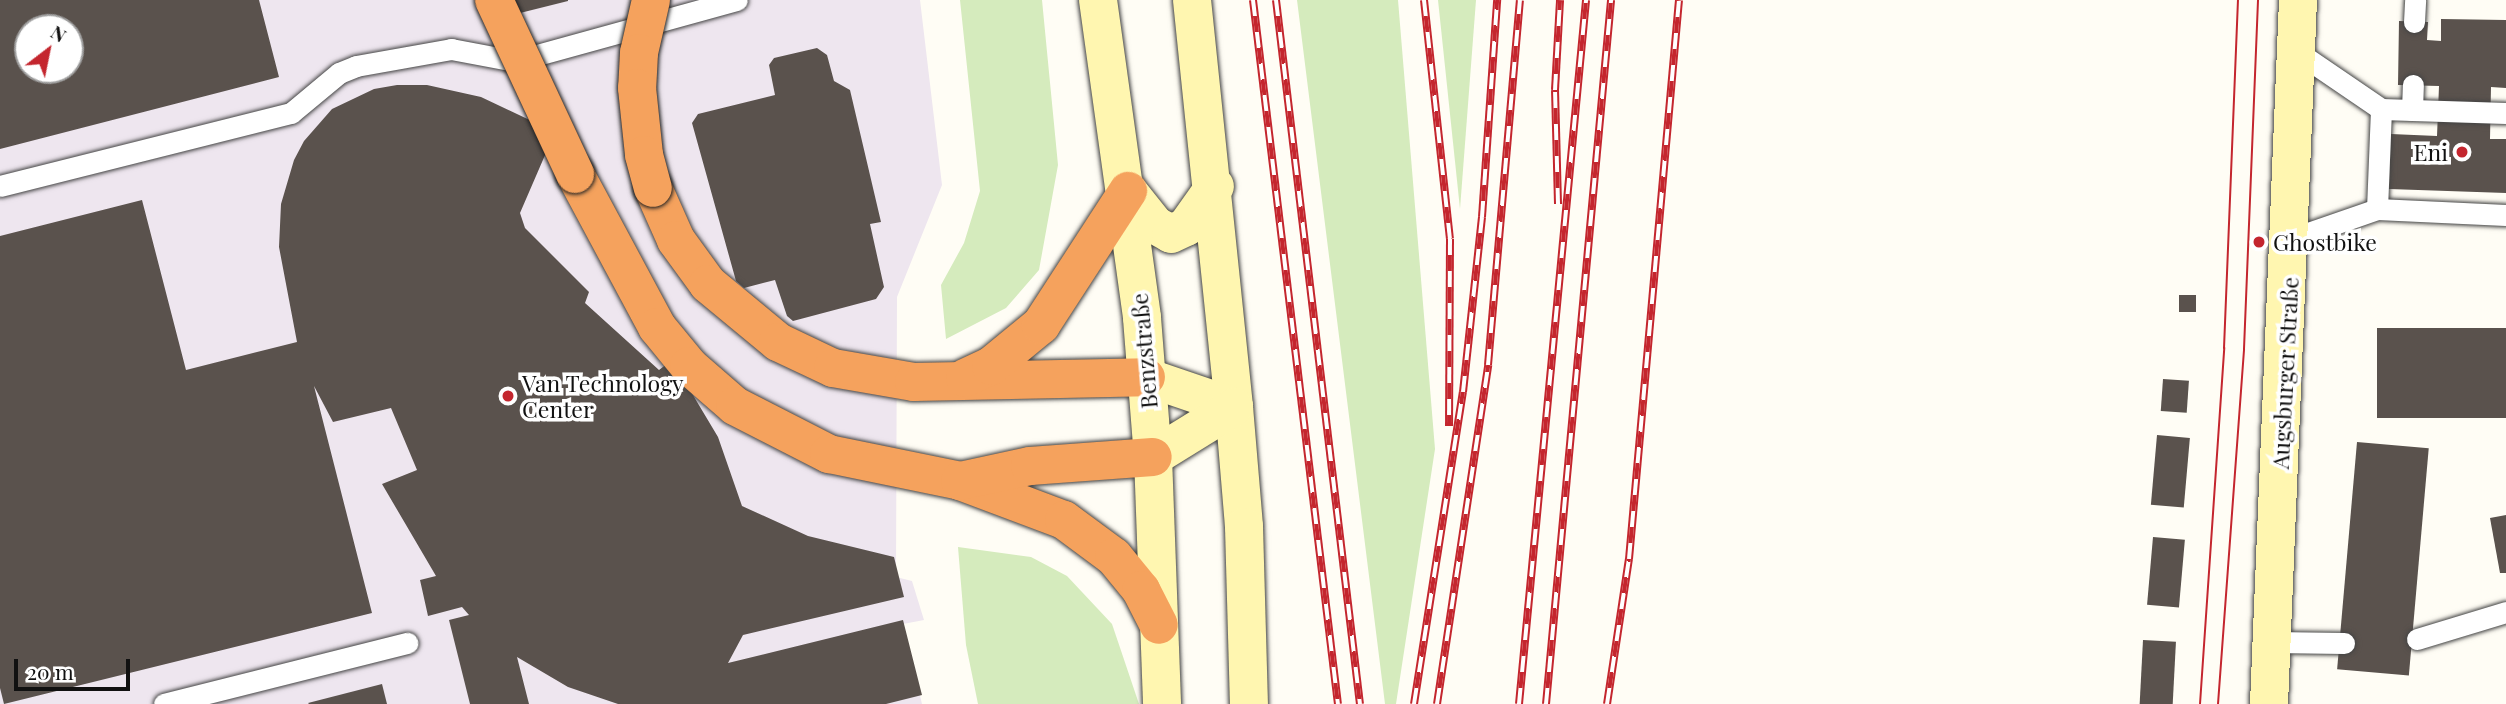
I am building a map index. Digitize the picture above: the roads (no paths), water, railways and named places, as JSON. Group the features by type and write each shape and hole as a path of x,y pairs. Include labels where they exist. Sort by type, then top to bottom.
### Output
{"highway":[{"path":"494,0 629,282 657,327 689,366 735,406 829,454 960,481 1045,512 1090,535 1128,573 1159,625"},
{"path":"651,0 639,53 639,123 643,155 663,215 692,263 722,297 770,336 810,359 883,380 1146,377"},
{"path":"957,381 991,366 1041,325 1128,191"},
{"path":"960,481 1030,466 1153,457"}],"main road":[{"name":"Benzstraße","path":"1098,0 1128,191 1146,377 1153,457 1163,704"},
{"path":"1192,0 1214,186 1234,407 1249,704"},
{"name":"Augsburger Straße","path":"2269,704 2291,239 2298,0"},
{"path":"1128,191 1155,225 1171,234 1186,228 1214,186"},
{"path":"1146,377 1234,407"},
{"path":"1153,457 1234,407"}],"lane":[{"path":"0,186 290,113 339,73 356,66 437,49 515,61 737,0"},
{"path":"2414,22 2415,0"},
{"path":"2296,51 2381,109 2506,113"},
{"path":"2412,110 2413,86"},
{"path":"2377,209 2381,109"},
{"path":"2291,239 2377,209 2506,215"},
{"path":"2417,639 2506,612"},
{"path":"2272,642 2344,643"},
{"path":"164,704 407,643"}],"tram line":[{"path":"2200,704 2224,348 2238,0"},
{"path":"2218,704 2244,349 2258,0"}],"railway":[{"path":"1253,0 1338,704"},
{"path":"1276,0 1360,704"},
{"path":"1424,0 1450,239 1449,426"},
{"path":"1414,704 1463,392 1482,217 1497,0"},
{"path":"1437,704 1488,365 1520,0"},
{"path":"1558,204 1555,90 1560,0"},
{"path":"1519,704 1586,0"},
{"path":"1546,704 1611,0"},
{"path":"1607,704 1629,559 1679,0"}],"place":[{"name":"Eni","path":"2462,152"},
{"name":"Ghostbike","path":"2259,242"},
{"name":"Van Technology Center","path":"508,396"}]}
